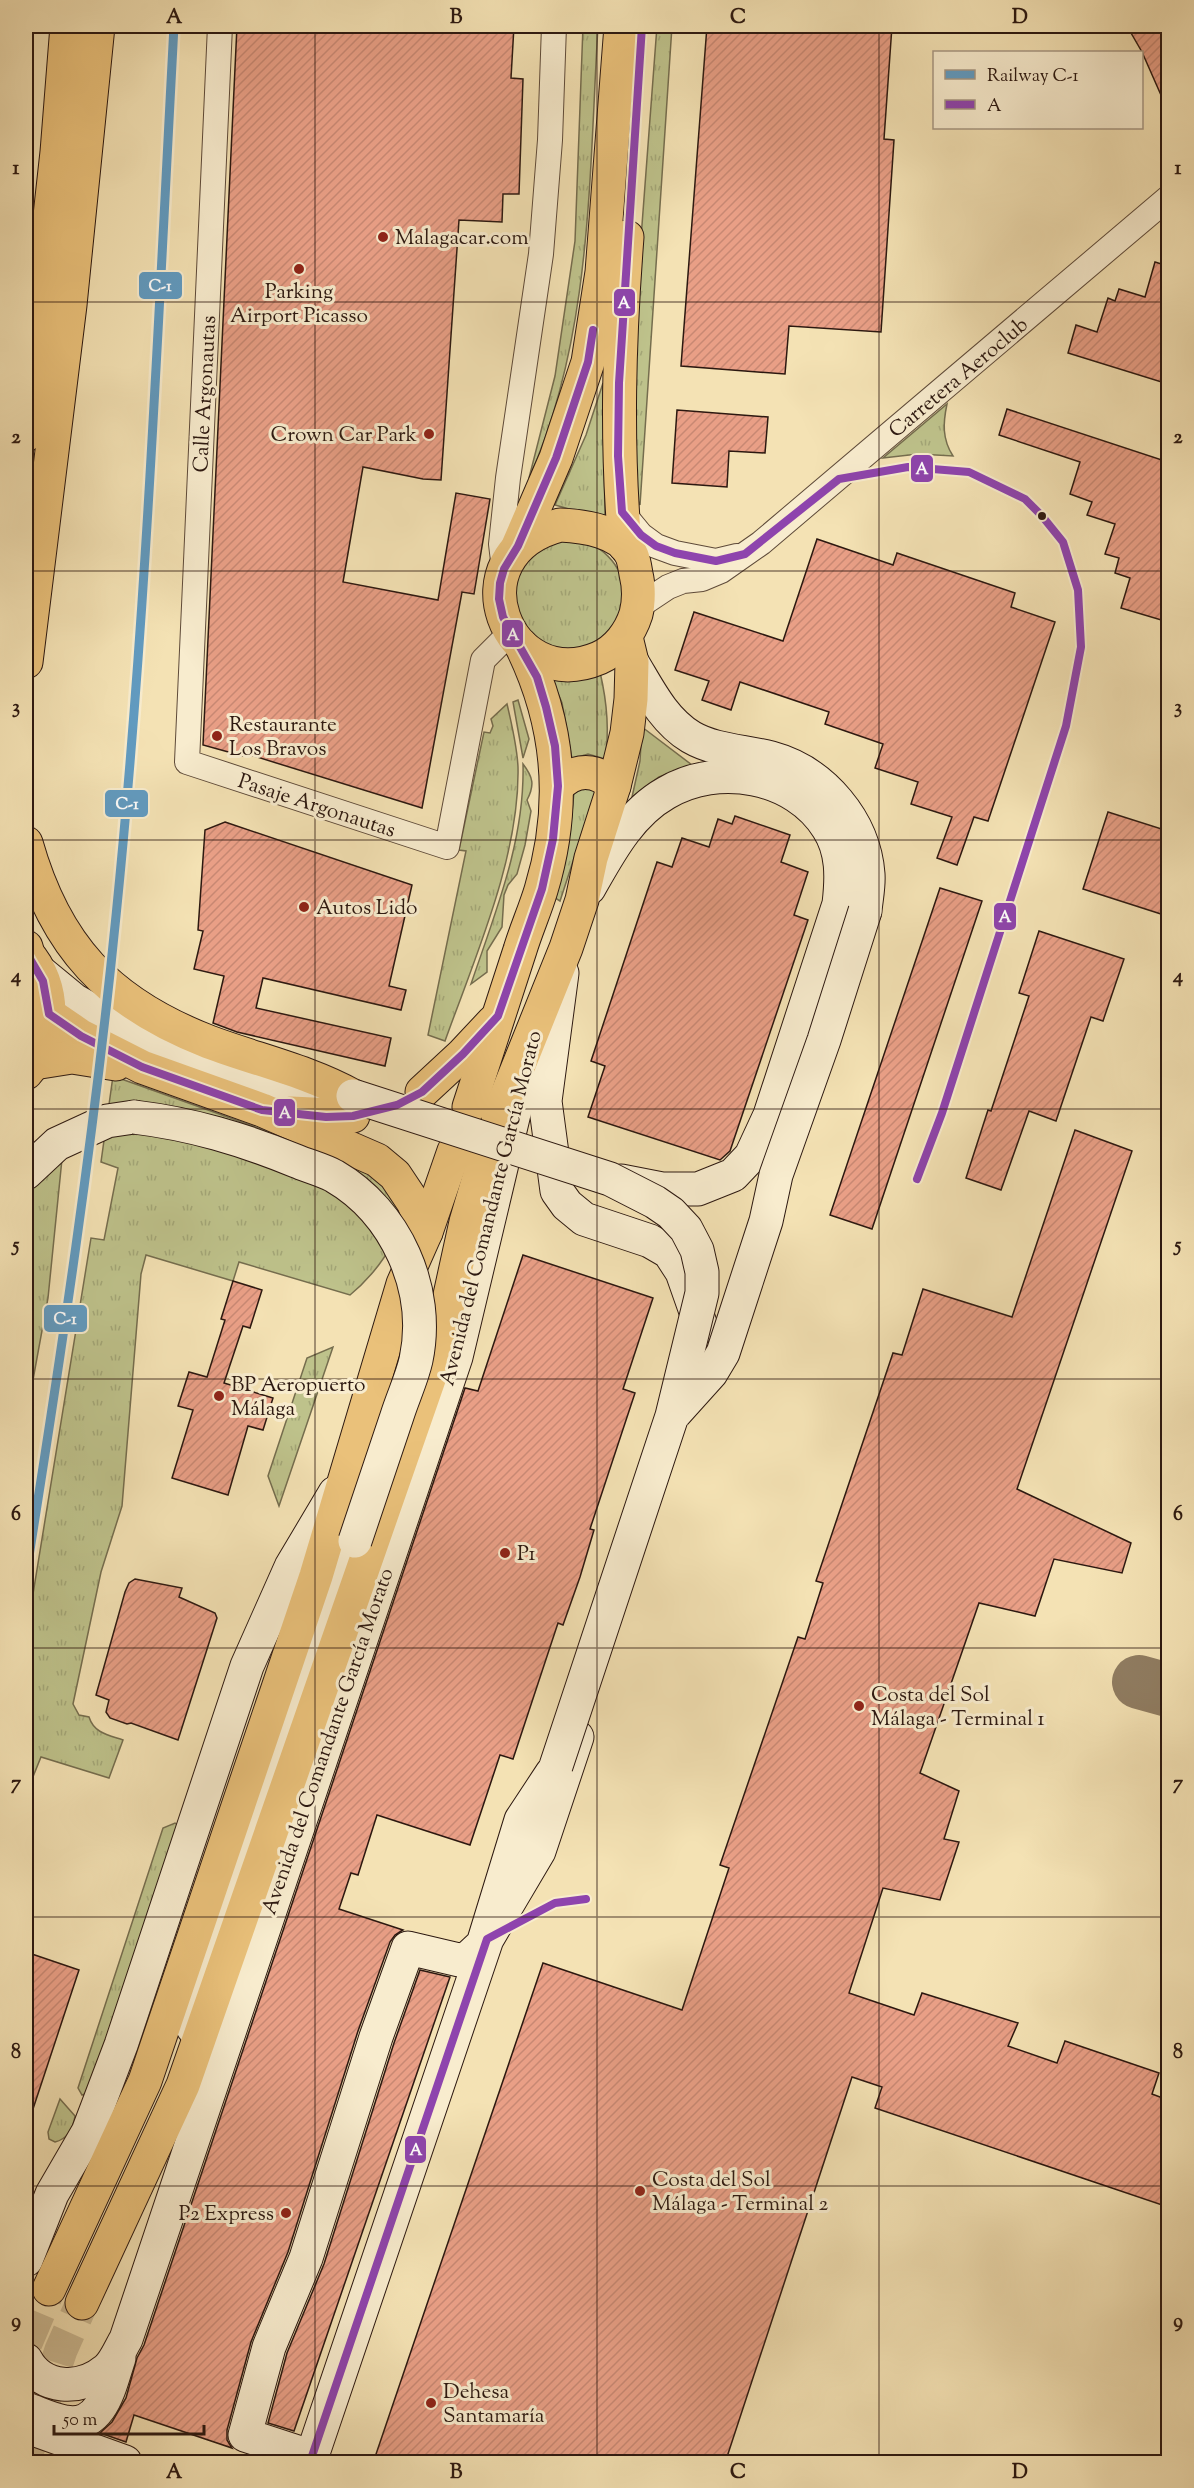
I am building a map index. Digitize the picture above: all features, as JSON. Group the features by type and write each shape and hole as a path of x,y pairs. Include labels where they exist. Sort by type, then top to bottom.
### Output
{"main road":[{"path":"26,435 57,152 67,26"},
{"path":"26,662 70,305 98,26"},
{"path":"621,26 602,272 588,362 556,459 548,516 542,530 511,558 499,600 503,617 515,639 542,659 567,665 588,663 604,656 629,650 638,607 638,580 628,550 622,512 618,456 619,383 642,26"},
{"path":"548,516 605,533 628,550"},
{"name":"Avenida del Comandante García Morato","path":"515,639 537,677 546,707 555,746 558,786 553,839 542,889 498,1017 484,1112 540,1010 566,948 582,900 591,858 614,786 627,733 629,650"},
{"path":"558,786 566,777 583,772 606,777 614,786"},
{"path":"26,843 36,879 60,928 111,988 141,1009 175,1028 324,1080 353,1106 326,1117 262,1110"},
{"path":"30,957 47,993 65,1014 142,1067"},
{"path":"65,1014 45,1040 38,1066 72,1057 142,1067 262,1110 377,1160 395,1175 413,1202 426,1232"},
{"path":"422,1092 498,1017"},
{"name":"Avenida del Comandante García Morato","path":"49,2289 145,2081 316,1576 403,1284 426,1232 469,1156 466,1222 436,1359 183,2085 82,2303"}],"street":[{"name":"Calle Argonautas","path":"187,762 220,26"},
{"path":"511,558 501,544 508,478 541,254 550,140 554,26"},
{"name":"Carretera Aeroclub","path":"638,607 668,586 683,581 702,579 720,571 761,543 1168,198"},
{"path":"508,478 514,491 548,516"},
{"name":"Carretera Aeroclub","path":"622,512 641,535 656,546 675,553 716,561"},
{"name":"Carretera Aeroclub","path":"628,550 677,563 716,561 745,554"},
{"name":"Pasaje Argonautas","path":"187,762 447,847 483,660 515,639"},
{"path":"629,650 656,702 671,723 692,738 711,746 774,758 802,771 829,791 849,816 862,844 868,875 865,911 824,1040 776,1174 766,1221 723,1353 711,1373 672,1416"},
{"path":"65,1014 118,1025 237,1070 320,1096 610,1179 662,1189 698,1189 733,1175 751,1156 770,1115 839,904 843,877 829,829 812,808 793,793 776,785 752,778 722,776 695,780 666,792 644,808 617,839 582,900"},
{"path":"310,2463 487,1939 539,1851 602,1662 701,1326 682,1272 669,1252 650,1241 584,1219 567,1205 557,1191 544,1101 566,948"},
{"name":"Avenida del Comandante García Morato","path":"26,2360 41,2377 55,2383 71,2385 90,2381 108,2369 126,2339 456,1357 540,1010"},
{"name":"Avenida del Comandante García Morato","path":"26,1173 57,1144 107,1121 134,1117 178,1122 275,1152 333,1176 362,1197 387,1225 400,1246 416,1284 418,1317 416,1359 355,1541 201,1980 183,2085"},
{"path":"294,2463 297,2452 245,2435 269,2347 306,2258 376,2037 404,1959 408,1948 459,1960 468,1958 483,1944 521,1820 556,1766 672,1416 702,1293 702,1272 697,1250 687,1229 671,1213 610,1179"},
{"name":"Avenida del Comandante García Morato","path":"26,2260 52,2194 88,2132 122,2044 247,1666 291,1567 344,1478"},
{"path":"26,2409 64,2422 86,2421 94,2416 102,2406 126,2339"},
{"path":"26,2427 125,2463"}],"green space":[{"path":"583,26 598,26 584,256 565,369 550,425 529,478 555,376 575,241"},
{"path":"657,26 672,26 640,505 632,487 634,331"},
{"path":"603,383 605,519 555,505 586,435"},
{"path":"947,404 944,431 953,456 918,454 883,458"},
{"path":"569,540 590,544 608,556 620,574 624,595 620,616 608,634 590,646 569,650 548,646 530,634 518,616 514,595 518,574 530,556 548,544"},
{"path":"600,672 607,716 605,759 588,754 572,759 562,703 552,679"},
{"path":"518,700 529,739 523,758 513,702"},
{"path":"507,704 518,767 517,801 512,836 504,871 482,941 445,1041 428,1035 466,851 459,850 484,732 490,733 493,726 491,719"},
{"path":"642,727 692,765 659,777 632,797 640,761"},
{"path":"523,764 531,777 532,785 527,800 531,811 525,845 517,874 508,885 504,895 502,927 487,951 487,972 471,984 499,903 514,849 522,793"},
{"path":"575,782 597,788 560,901 555,898 570,833"},
{"path":"113,1076 359,1164 389,1187 397,1201 400,1215 397,1231 382,1261 350,1295 239,1262 233,1281 146,1255 141,1274 122,1506 101,1572 73,1704 79,1715 89,1717 98,1730 123,1740 109,1778 41,1757 26,1794 26,1637 91,1238 104,1240 118,1168 101,1162"},
{"path":"62,1159 48,1298 26,1418 26,1189"},
{"path":"333,1347 279,1506 268,1476 307,1358"},
{"path":"175,1823 182,1829 88,2093 82,2095 78,2088 163,1828"},
{"path":"60,2099 75,2116 69,2133 55,2142 49,2139 48,2132"}],"building":[{"path":"237,26 514,26 511,78 523,79 519,194 503,194 502,222 459,220 441,480 423,479 363,467 343,582 438,600 456,493 490,499 474,594 462,592 422,808 244,753 243,756 203,745"},
{"path":"707,26 892,26 884,139 894,140 881,332 789,326 785,374 681,366"},
{"path":"1127,26 1168,26 1168,111 1143,51"},
{"path":"1155,262 1168,266 1168,384 1068,353 1076,325 1097,332 1108,298 1115,301 1119,289 1145,297"},
{"path":"1007,409 1168,462 1168,622 1121,608 1130,578 1115,573 1119,558 1105,554 1115,524 1087,515 1092,502 1070,494 1080,462 999,435"},
{"path":"677,410 768,417 765,453 729,451 727,487 672,483"},
{"path":"817,539 893,565 897,553 1015,593 1011,607 1055,622 988,821 974,817 957,865 937,858 952,817 911,804 918,782 875,768 883,744 825,724 829,712 740,682 731,710 702,700 709,681 675,670 694,612 783,641"},
{"path":"1108,812 1168,831 1168,892 1161,914 1083,889"},
{"path":"735,816 790,835 781,862 808,872 794,915 808,920 730,1151 720,1160 588,1117 605,1066 591,1061 657,862 672,867 682,838 709,847 718,819 732,824"},
{"name":"Autos Lido","path":"225,822 412,885 389,986 406,990 401,1010 263,978 256,1008 391,1038 385,1066 237,1032 213,1023 224,976 194,969 203,931 198,930 205,830"},
{"path":"940,888 982,901 872,1229 830,1215"},
{"path":"1039,931 1124,959 1103,1021 1091,1017 1056,1121 1029,1111 1001,1190 966,1178 1029,996 1019,993"},
{"path":"1075,1130 1132,1151 1017,1489 1131,1543 1122,1573 1054,1559 1035,1616 979,1603 920,1773 959,1791 944,1839 959,1842 940,1900 883,1888 849,1993 914,2015 922,1993 1018,2023 1008,2046 1057,2063 1065,2041 1159,2073 1152,2094 1168,2100 1168,2207 875,2108 882,2087 852,2077 725,2463 373,2463 543,1963 682,2010 729,1868 720,1865 798,1637 805,1639 823,1583 816,1581 893,1353 902,1355 923,1289 1012,1317"},
{"path":"523,1255 653,1298 623,1389 635,1393 590,1529 594,1530 563,1625 558,1623 513,1759 500,1755 470,1845 377,1815 358,1875 351,1873 339,1909 403,1930 390,1942 358,2031 288,2252 251,2342 227,2430 227,2440 232,2448 134,2415 126,2442 100,2433 112,2422 126,2398 137,2358 144,2345 465,1388 478,1391"},
{"path":"233,1281 262,1290 250,1328 243,1326 224,1383 273,1398 263,1430 248,1426 228,1495 172,1478 193,1410 178,1406 189,1372 207,1377 225,1320 221,1319"},
{"path":"135,1579 182,1588 179,1597 215,1613 217,1618 178,1740 110,1718 106,1712 109,1700 96,1695 125,1592 129,1583"},
{"path":"26,1952 79,1970 29,2121 26,2120"},
{"path":"420,1970 450,1977 294,2431 268,2423 287,2353 324,2264 394,2043"}],"taxiway":[{"path":"1139,1682 1168,1690"}],"tunnel":[{"path":"26,2343 49,2289"},
{"path":"26,2456 61,2350 82,2303"}],"rail line":[{"name":"C-1","path":"26,1575 76,1246 98,1081 116,916 143,583 174,26"}],"transit line":[{"name":"A","path":"642,26 619,383 618,456 622,512 641,535 656,546 675,553 716,561 745,554 839,479 908,467 969,472 1025,499 1042,516 1063,542 1078,590 1081,647 1066,726 942,1113 917,1179"},
{"name":"A","path":"26,952 43,981 49,1014 81,1036 142,1067 262,1110 326,1117 353,1116 397,1105 422,1092 463,1054 498,1016 542,889 553,839 558,786 555,746 546,707 537,677 503,617 499,599 500,583 504,569 518,546 556,458 588,362 593,330"},
{"name":"A","path":"310,2462 487,1939 555,1903 586,1899"}],"place":[{"name":"Malagacar.com","path":"383,237"},
{"name":"Parking Airport Picasso","path":"299,269"},
{"name":"Crown Car Park","path":"429,434"},
{"name":"Restaurante Los Bravos","path":"217,736"},
{"name":"Autos Lido","path":"304,907"},
{"name":"BP Aeropuerto Málaga","path":"219,1396"},
{"name":"P1","path":"505,1553"},
{"name":"Costa del Sol Málaga - Terminal 1","path":"859,1706"},
{"name":"Costa del Sol Málaga - Terminal 2","path":"640,2191"},
{"name":"P2 Express","path":"286,2213"},
{"name":"Dehesa Santamaría","path":"431,2403"}]}
